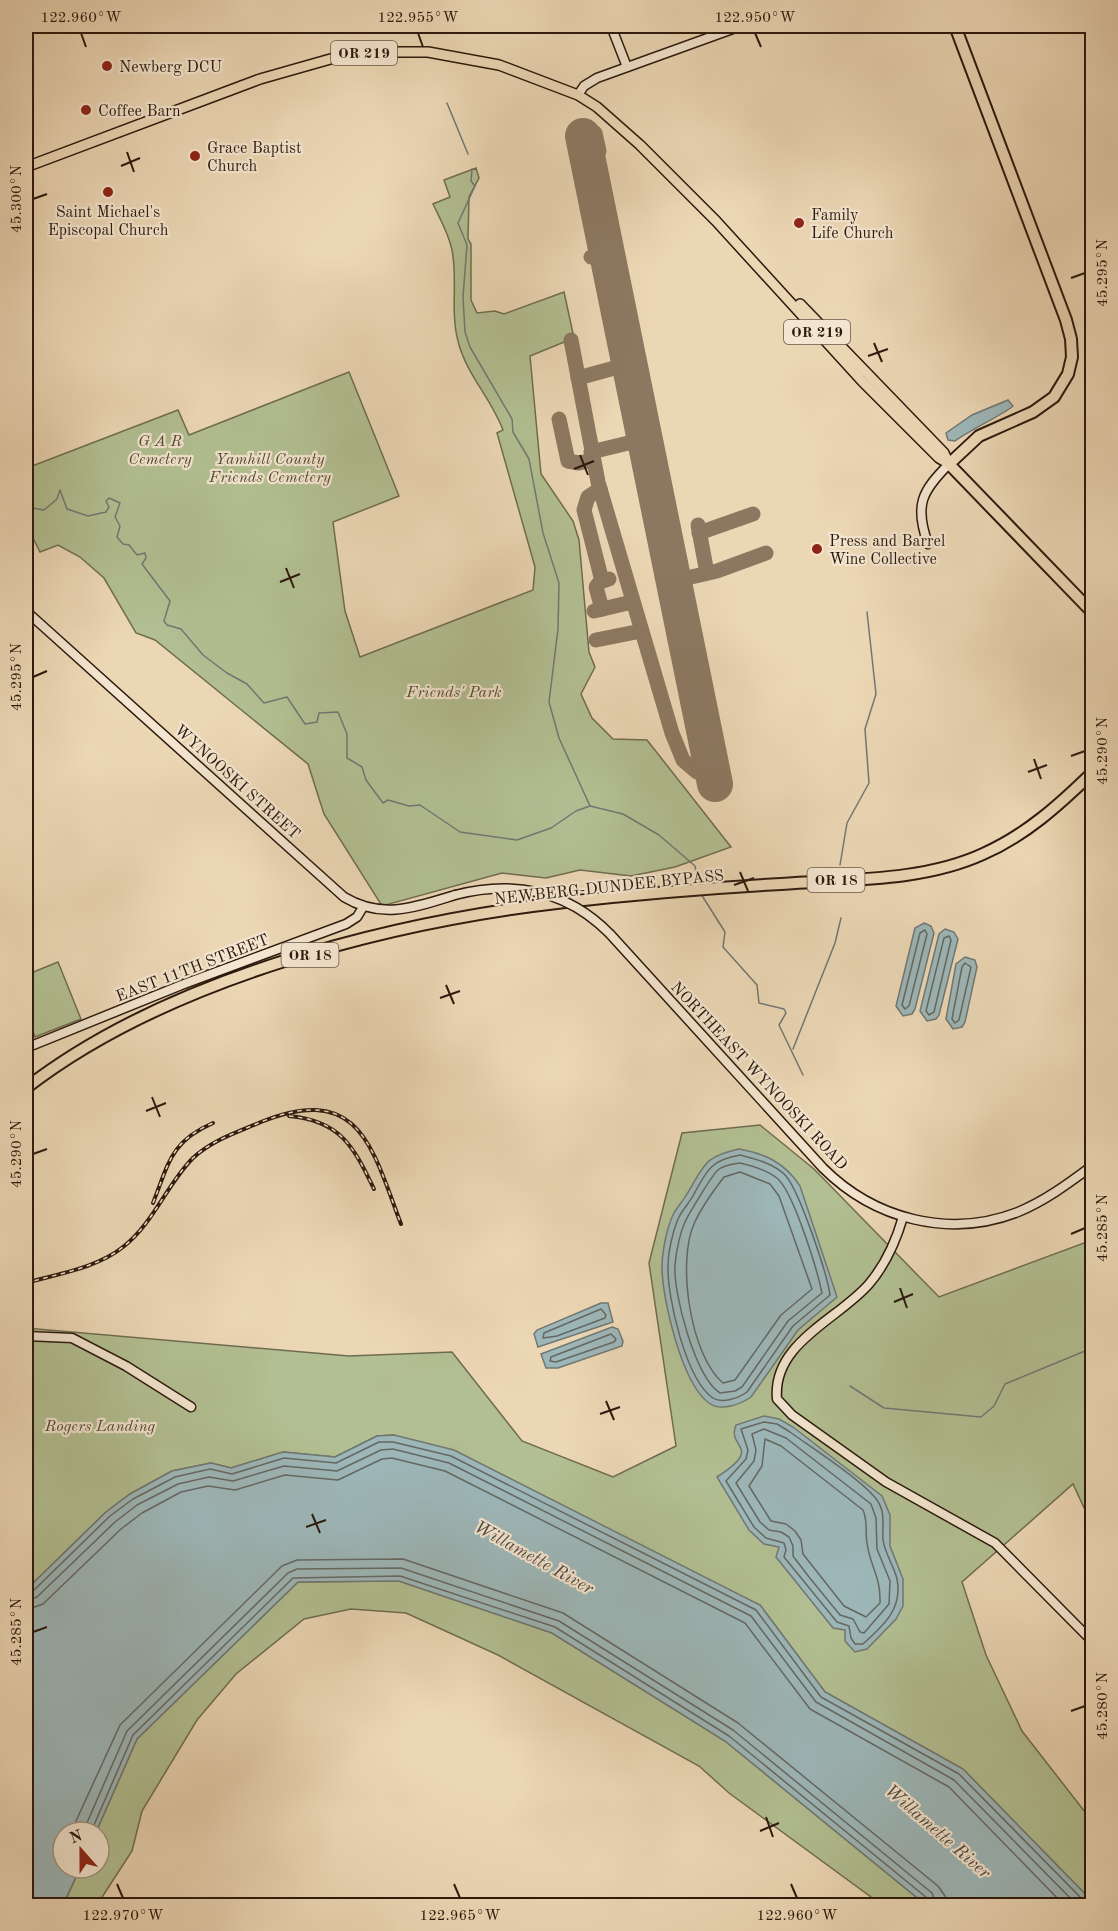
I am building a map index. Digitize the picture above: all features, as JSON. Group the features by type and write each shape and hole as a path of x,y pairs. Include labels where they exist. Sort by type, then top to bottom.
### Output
{"highway":[{"path":"949,464 979,436 1033,412 1054,397 1068,374 1072,346 1066,320 955,26"},
{"name":"OR 219","path":"949,464 1092,612"},
{"name":"NEWBERG-DUNDEE BYPASS","path":"26,1088 84,1048 148,1014 268,968 344,945 426,926 519,909 597,899 893,875 960,863 1032,827 1092,773"}],"main road":[{"name":"OR 219","path":"26,167 232,89 290,69 334,58 386,52 438,54 499,65 578,95 660,164 759,266 862,381 939,458 949,464"},
{"name":"OR 219","path":"538,80 605,116"}],"street":[{"path":"611,26 627,66"},
{"path":"578,95 593,80 741,26"},
{"path":"928,544 921,522 923,496 929,485 949,464"},
{"name":"WYNOOSKI STREET","path":"26,610 335,889 363,907 397,911 454,895"},
{"name":"NORTHEAST WYNOOSKI ROAD","path":"454,895 496,887 544,893 576,906 610,934 830,1174 874,1206 903,1217 942,1224 965,1224 1001,1218 1037,1203 1092,1166"},
{"name":"EAST 11TH STREET","path":"26,1048 346,924 357,916 363,907"},
{"path":"903,1217 889,1253 870,1283 846,1306 823,1321 795,1350 780,1378 777,1399 792,1415 886,1482 995,1544 1092,1641"},
{"path":"26,1336 72,1338 126,1366 191,1407"}],"green space":[{"path":"476,168 479,178 469,197 468,239 471,244 471,300 477,313 495,311 504,314 564,292 574,338 530,356 541,474 573,521 579,540 589,652 595,667 581,694 592,718 613,739 647,740 731,847 675,867 631,876 580,870 546,878 502,873 382,906 324,814 308,764 155,640 136,633 104,578 80,557 58,545 40,552 31,534 26,535 26,465 27,468 178,410 189,435 349,372 399,496 333,522 345,611 360,657 533,590 535,567 497,433 503,430 467,364 458,341 452,250 447,232 433,204 450,197 444,180"},
{"path":"58,962 81,1019 35,1037 26,1013 26,975"},
{"name":"Rogers Landing","path":"760,1125 814,1169 939,1297 1092,1240 1092,1525 1073,1484 962,1582 986,1655 1022,1731 1092,1821 1092,1901 963,1769 825,1692 760,1605 394,1435 377,1436 335,1457 283,1452 231,1468 211,1463 172,1471 130,1494 106,1512 26,1590 26,1328 349,1356 452,1352 522,1441 613,1477 676,1446 649,1263 682,1133"},
{"path":"399,1581 552,1633 725,1741 926,1905 882,1905 729,1793 699,1766 498,1655 406,1613 351,1609 304,1619 236,1674 197,1720 142,1811 132,1851 97,1905 63,1906 75,1880 111,1880 111,1820 101,1820 137,1739 298,1582"}],"water":[{"path":"1008,400 1013,406 955,441 948,440 946,433 972,415"},
{"path":"924,923 931,926 934,933 915,1009 912,1014 903,1016 896,1006 915,928"},
{"path":"945,929 954,932 958,939 939,1015 936,1019 927,1021 920,1011 939,934"},
{"path":"965,957 975,960 977,967 965,1022 962,1027 953,1029 946,1019 956,964"},
{"path":"739,1149 774,1161 788,1171 800,1186 837,1297 798,1330 751,1397 736,1404 719,1407 709,1403 699,1393 682,1360 670,1319 662,1261 671,1218 702,1169 718,1155"},
{"path":"601,1303 608,1303 613,1322 538,1347 534,1334 537,1330"},
{"path":"612,1327 618,1329 623,1341 622,1346 558,1368 546,1368 541,1354"},
{"path":"764,1416 779,1419 793,1427 882,1496 890,1515 890,1546 903,1579 903,1606 896,1619 867,1649 855,1652 845,1641 845,1630 833,1628 776,1557 779,1547 764,1544 749,1530 717,1477 739,1459 741,1448 734,1433 736,1425"},
{"name":"Willamette River","path":"394,1435 454,1450 760,1605 825,1692 963,1769 1092,1901 1092,1905 926,1905 725,1741 552,1633 399,1581 298,1582 137,1739 101,1820 51,1820 51,1880 74,1880 63,1905 26,1905 26,1590 106,1512 130,1494 172,1471 211,1463 231,1468 283,1452 335,1457 377,1436"}],"waterway":[{"path":"447,103 468,154"},
{"path":"472,169 471,181 475,186 458,223 467,245 463,297 465,332 470,347 512,419 513,432 529,459 543,533 559,583 558,629 549,702 559,738 590,806"},
{"path":"26,497 32,504 32,508 44,510 57,499 60,490 67,509 88,516 106,512 109,507 106,501 109,498 120,503 115,517 120,526 117,537 123,544 129,545 137,555 145,553 146,558 142,564 170,601 164,621 167,625 181,629 203,655 227,673 247,684 264,703 287,697 305,724 317,722 319,713 338,712 347,734 347,758 362,767 366,780 383,803 388,800 409,806 420,805 460,832 517,840 551,828 576,811 590,806 623,814 659,835 695,866 699,886"},
{"path":"840,865 847,823 869,783 865,729 876,694 867,612"},
{"path":"701,894 725,932 723,947 757,985 759,1003 784,1009 786,1013 779,1025 803,1075"},
{"path":"793,1049 835,943 841,918"},
{"path":"850,1386 884,1408 981,1417 994,1406 1005,1384 1085,1351 1092,1352"}],"taxiway":[{"path":"583,136 592,131 595,133 599,151 588,162"},
{"path":"591,257 607,253"},
{"path":"571,340 598,482 672,733 683,760 697,772 707,772 711,763"},
{"path":"578,378 629,364"},
{"path":"559,419 568,461 579,463 593,460"},
{"path":"591,452 645,439"},
{"path":"600,489 588,497 584,510 602,581"},
{"path":"699,533 753,514"},
{"path":"698,525 707,573"},
{"path":"674,581 717,571 766,553"},
{"path":"602,609 596,587 600,582 609,579"},
{"path":"594,611 632,602"},
{"path":"596,640 641,631"}],"runway":[{"path":"583,136 715,784"}],"railway":[{"path":"26,1283 76,1270 113,1254 134,1238 184,1168 200,1152 234,1133 294,1112 321,1110 341,1117 357,1130 370,1148 381,1170 401,1224"},
{"path":"289,1116 321,1123 343,1138 352,1148 374,1189"},
{"path":"153,1203 168,1165 179,1146 199,1130 213,1123"}],"place":[{"name":"Newberg DCU","path":"107,66"},
{"name":"Coffee Barn","path":"86,110"},
{"name":"Grace Baptist Church","path":"195,156"},
{"name":"Saint Michael's Episcopal Church","path":"108,192"},
{"name":"Family Life Church","path":"799,223"},
{"name":"Press and Barrel Wine Collective","path":"817,549"}],"park label":[{"name":"G A R Cemetery","path":"160,449"},
{"name":"Yamhill County Friends Cemetery","path":"270,467"},
{"name":"Friends' Park","path":"454,691"}]}
